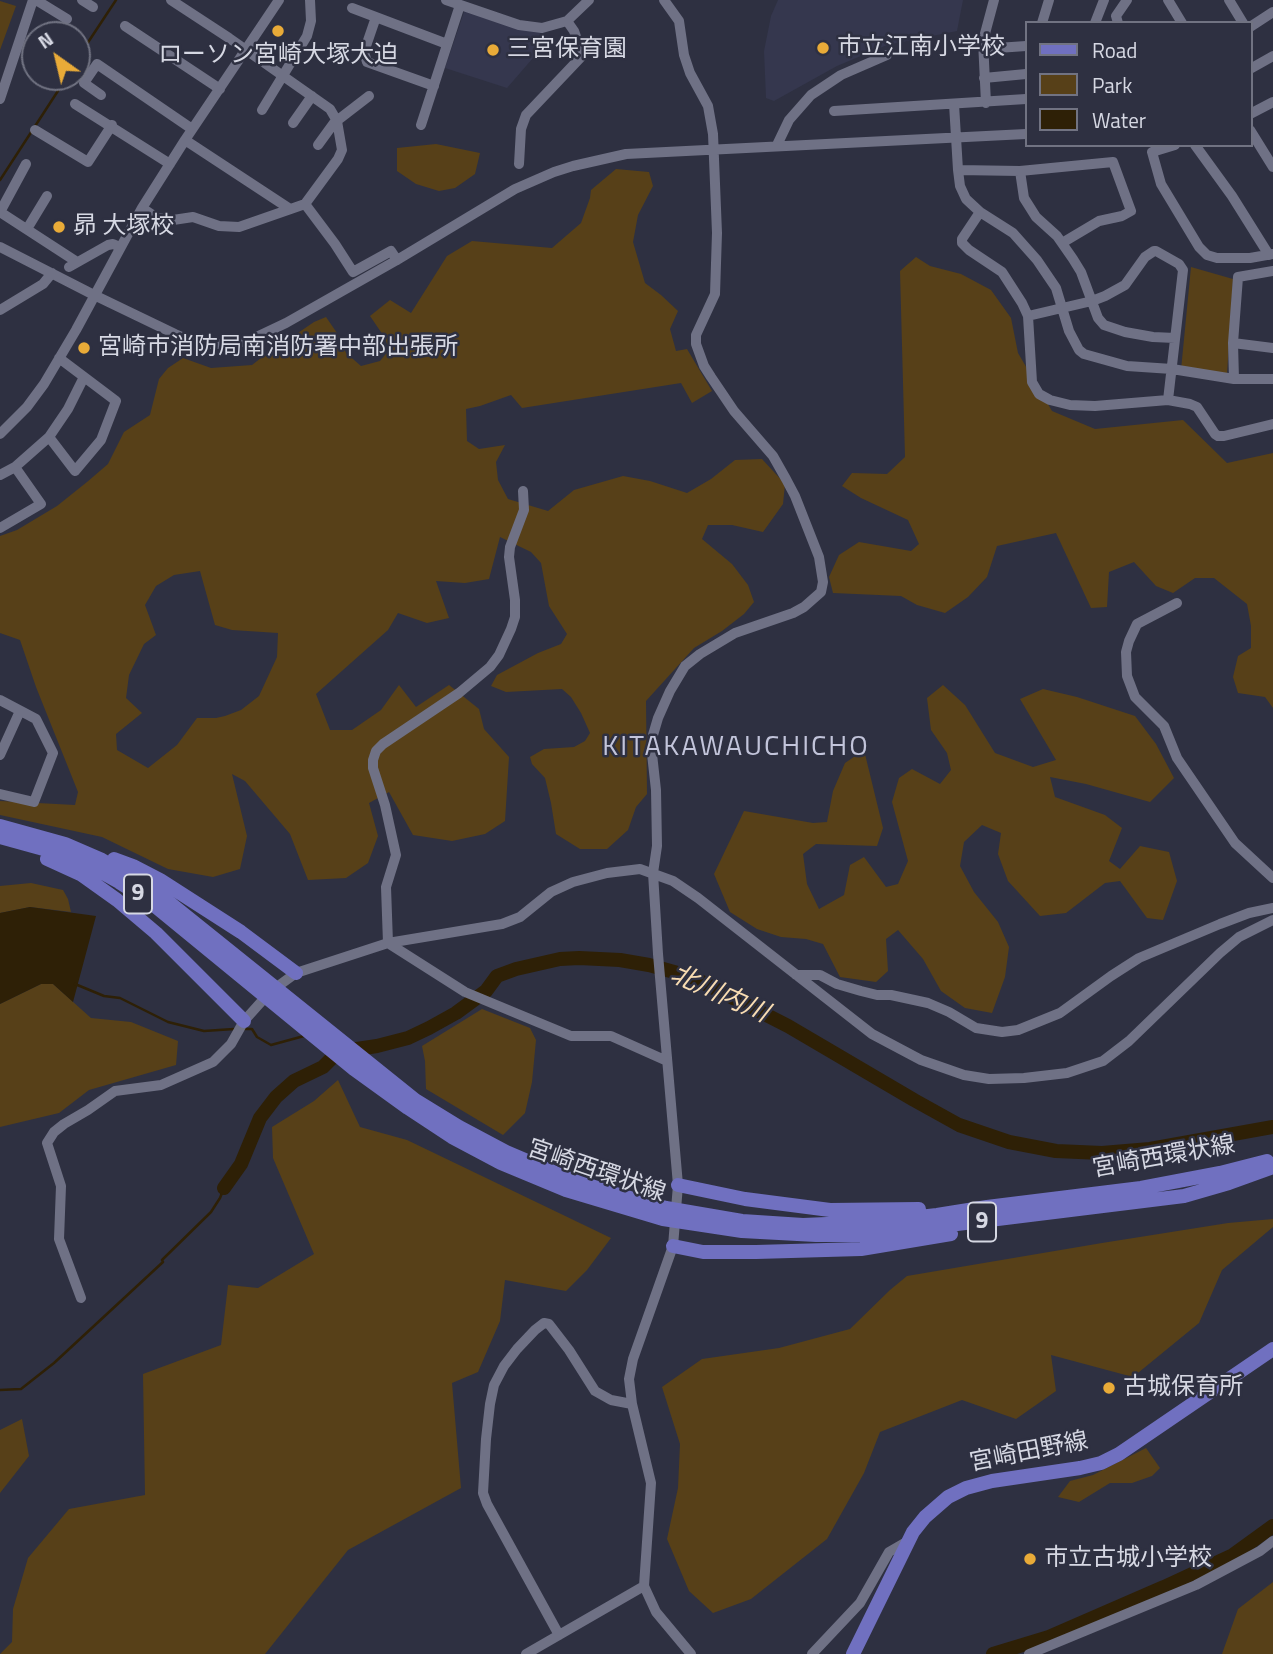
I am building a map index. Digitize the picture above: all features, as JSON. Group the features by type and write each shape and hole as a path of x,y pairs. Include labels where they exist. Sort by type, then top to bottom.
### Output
{"main road":[{"name":"宮崎西環状線","path":"0,826 65,844 102,860 139,881 171,904 259,983 408,1108 452,1137 501,1163 566,1190 742,1231 868,1235 1184,1196 1273,1167"},
{"name":"宮崎西環状線","path":"0,837 58,853 119,881 259,983"},
{"path":"0,844 30,851 62,865 82,875 117,900 156,933 244,1021"},
{"path":"102,860 112,858 160,880 241,932 296,973"},
{"name":"宮崎西環状線","path":"676,1214 803,1225 875,1222 1141,1188 1273,1159"},
{"path":"678,1185 745,1199 830,1210 924,1209 937,1215"},
{"path":"673,1246 703,1252 861,1249 952,1234 978,1222"},
{"name":"宮崎田野線","path":"853,1654 913,1532 948,1497 966,1488 992,1481 1101,1463 1119,1454 1273,1349"}],"street":[{"path":"0,99 34,0 67,19"},
{"path":"82,0 93,7"},
{"path":"142,208 157,218 193,218 219,226 239,227 305,204 342,150 337,121 330,109 171,0"},
{"path":"1,431 27,407 44,384 142,208 279,0"},
{"path":"262,110 307,36 311,21 310,0"},
{"path":"446,0 530,28 542,28 567,21 589,0"},
{"path":"664,0 679,21 684,55 712,120 715,294 696,335 696,344 711,377 734,411 774,456 795,496 819,557 823,582 821,592 804,607 735,633 693,659 679,674 662,708 653,736 657,846 653,873 678,1185 673,1246 633,1359 629,1379 632,1404 651,1483 644,1586 656,1612 691,1654"},
{"path":"986,103 983,41 994,0"},
{"path":"1043,21 1049,0"},
{"path":"1096,21 1104,0"},
{"path":"1117,21 1116,16 1128,0"},
{"path":"1168,0 1181,21"},
{"path":"1229,0 1242,21"},
{"path":"421,125 460,5"},
{"path":"352,8 447,44"},
{"path":"1252,26 1273,12"},
{"path":"376,17 364,52 367,62 434,86"},
{"path":"519,164 521,129 526,115 581,57 574,31 567,21"},
{"path":"125,26 220,89"},
{"path":"983,49 1024,46"},
{"path":"777,145 789,120 811,95 841,75 887,55"},
{"path":"1252,68 1273,56"},
{"path":"101,95 84,83 97,64 192,130"},
{"path":"984,78 1024,74"},
{"path":"293,123 312,96"},
{"path":"318,145 334,123 369,96"},
{"path":"834,111 1024,99"},
{"path":"1252,113 1273,102"},
{"path":"75,104 170,164"},
{"path":"954,104 960,186 966,199 980,212 1013,233 1037,260 1056,288 1069,331 1076,347 1084,354 1127,366 1172,369 1234,379 1273,379"},
{"path":"35,130 88,162 112,125"},
{"path":"1252,133 1273,167"},
{"path":"0,247 192,341 230,344 248,341 286,323 515,189 554,172 626,154 1024,134"},
{"path":"185,140 290,209"},
{"path":"1168,147 1152,152 1161,184 1199,247 1207,255 1217,258 1271,255 1196,147"},
{"path":"958,170 1020,171 1114,162 1131,211 1099,221 1062,243"},
{"path":"26,164 0,212 27,229 73,265 108,245 120,247"},
{"path":"1020,171 1024,198 1036,217 1062,243 1081,272 1098,318 1107,327 1125,332 1175,338"},
{"path":"27,229 47,197"},
{"path":"305,204 353,272 391,251 397,260"},
{"path":"980,212 962,243 1002,272 1028,316 1031,382 1039,394 1049,400 1070,405 1095,406 1168,400 1194,405 1218,436 1273,424"},
{"path":"1028,316 1100,299 1125,285 1145,257 1152,252 1156,251 1179,264 1184,270 1168,400"},
{"path":"1234,379 1233,343 1238,277 1273,271"},
{"path":"0,310 43,284 52,273"},
{"path":"1233,343 1273,348"},
{"path":"49,437 75,471 101,440 116,401 59,358"},
{"path":"0,475 15,467 49,437 84,377"},
{"path":"0,528 41,504 15,467"},
{"path":"388,943 386,887 396,855 373,760 376,751 383,744 459,693 490,667 499,655 515,617 509,557 524,510 523,491"},
{"path":"1177,603 1137,624 1126,652 1127,676 1135,698 1164,726 1177,758 1234,843 1273,877"},
{"path":"0,700 36,719 53,753 34,802 0,794"},
{"path":"0,755 20,711"},
{"path":"81,1298 59,1239 61,1186 47,1143 54,1132 115,1091 161,1085 214,1062 232,1044 244,1021 270,992 296,973 388,943 502,924 520,917 551,892 573,882 607,873 640,869 673,881 872,1034 921,1060 964,1075 989,1079 1067,1073 1103,1061 1129,1041 1239,937 1273,920"},
{"path":"796,975 820,975 837,984 877,995 891,995 928,1003 976,1028 1002,1032 1018,1030 1060,1013 1139,958 1229,920 1273,908"},
{"path":"388,943 465,992 571,1036 611,1036 667,1061"},
{"path":"559,1635 487,1504 484,1493 486,1439 494,1385 517,1349 544,1323 549,1324 569,1350 595,1391 611,1400 632,1404"},
{"path":"812,1654 860,1603 889,1552 908,1541"},
{"path":"1029,1654 1196,1585 1260,1551 1273,1541"},
{"path":"526,1654 644,1586"}],"shaded area":[{"name":"市立江南小学校","path":"778,0 963,0 957,31 887,45 837,66 774,101 766,98 764,51 771,16"},
{"name":"三宮保育園","path":"465,9 541,31 533,58 507,88 445,68"}],"green space":[{"path":"0,1 16,6 0,50"},
{"path":"436,144 480,153 475,174 455,188 439,191 416,184 397,171 397,148"},
{"path":"616,169 649,172 653,186 638,215 633,242 645,283 678,311 670,329 676,351 687,349 712,391 692,403 681,383 522,408 511,395 466,409 467,441 479,449 505,445 496,462 498,480 508,499 548,511 574,490 623,476 687,493 735,460 762,459 785,484 783,504 763,532 732,525 708,525 702,539 732,564 748,585 754,602 744,614 722,631 694,648 646,701 647,794 636,807 628,830 607,849 580,849 556,834 545,778 532,764 530,757 544,749 574,747 585,741 590,733 571,697 562,689 506,692 491,686 497,675 561,644 567,634 549,606 541,563 531,552 500,537 489,579 465,583 436,581 449,618 427,623 398,613 388,630 316,694 330,730 352,730 381,710 399,685 416,707 449,685 479,709 484,729 509,757 505,821 485,834 452,841 413,835 389,792 369,803 378,836 368,863 346,878 308,880 290,834 245,781 232,774 247,836 240,869 213,877 168,869 102,837 0,815 0,801 75,805 78,792 20,640 0,633 0,536 17,530 57,506 108,464 124,432 150,415 159,379 168,368 183,358 211,368 252,365 314,322 326,317 346,353 361,366 380,361 389,350 385,338 370,316 390,300 411,313 447,256 472,241 552,248 581,223 591,190","holes":["200,571 215,625 232,630 278,633 277,657 259,696 241,710 225,716 197,718 177,745 148,768 117,750 116,734 142,713 126,698 129,675 144,644 156,635 145,605 156,586 174,575"]},
{"path":"916,257 930,266 961,274 991,290 1011,318 1018,353 1052,411 1095,429 1183,420 1227,463 1273,453 1273,708 1265,697 1238,693 1233,677 1238,656 1251,648 1247,604 1214,578 1195,578 1173,593 1156,586 1134,562 1109,572 1107,607 1091,608 1056,533 997,546 987,577 968,597 945,613 917,605 901,596 833,593 829,577 839,555 859,542 911,551 919,544 908,520 842,486 852,473 887,474 905,457 900,271"},
{"path":"1191,267 1233,279 1227,374 1181,370"},
{"path":"943,685 965,705 995,753 1033,767 1056,760 1020,699 1043,689 1135,716 1156,744 1174,778 1150,802 1050,777 1055,797 1105,815 1122,828 1109,861 1120,869 1140,846 1169,852 1177,881 1163,920 1147,918 1120,881 1105,883 1066,913 1040,916 1008,881 998,854 1001,833 982,825 964,842 960,866 974,892 998,922 1009,947 1005,977 992,1013 965,1008 941,991 923,959 898,930 886,939 888,971 876,982 840,977 823,944 806,939 781,937 757,929 730,912 714,874 744,811 813,823 827,822 833,791 845,763 864,750 883,828 877,846 816,844 803,854 807,884 819,909 844,895 850,865 864,857 886,887 898,884 908,861 892,802 899,778 912,769 940,784 951,770 947,753 931,730 927,698"},
{"path":"31,883 63,890 71,912 30,907 0,913 0,886"},
{"path":"41,984 53,984 91,1018 131,1022 178,1041 176,1065 89,1090 59,1113 0,1127 0,1004"},
{"path":"482,1009 530,1028 536,1040 532,1082 525,1113 503,1135 426,1089 422,1046"},
{"path":"338,1080 360,1127 407,1140 611,1238 587,1270 566,1291 505,1280 500,1321 478,1372 452,1383 461,1488 348,1550 265,1654 0,1654 12,1642 13,1609 28,1558 69,1509 145,1495 143,1374 221,1345 228,1285 258,1288 314,1254 273,1158 272,1127 314,1101"},
{"path":"1273,1219 1273,1227 1222,1270 1199,1323 1133,1377 1051,1355 1056,1391 1016,1419 962,1400 880,1432 864,1473 827,1539 751,1599 713,1613 689,1591 667,1539 678,1488 680,1444 662,1387 702,1359 779,1348 850,1329 907,1276 1228,1223"},
{"path":"22,1419 29,1456 0,1493 0,1430"},
{"path":"1146,1448 1160,1468 1152,1476 1132,1483 1110,1483 1079,1502 1058,1497 1070,1481 1093,1475"},
{"path":"1273,1582 1273,1654 1222,1654 1238,1609"}],"water":[{"path":"30,907 96,916 73,1002 53,984 41,984 0,1004 0,913"}],"waterway":[{"path":"91,38 116,0"},
{"path":"0,180 58,91"},
{"name":"北川内川","path":"224,1188 241,1164 260,1118 276,1097 294,1081 323,1067 333,1057 350,1050 408,1038 429,1028 456,1013 486,991 497,976 560,959 620,960 692,977 788,1026 959,1125 1009,1142 1056,1151 1102,1153 1150,1149 1273,1127"},
{"path":"75,984 104,996 120,998 168,1022 204,1031 234,1029"},
{"path":"244,1029 252,1029 257,1037 271,1045 304,1036"},
{"path":"0,1390 21,1389 54,1363 163,1262 162,1260 211,1212 224,1188"},
{"path":"993,1654 1049,1637 1164,1587 1233,1555 1273,1526"}],"place":[{"name":"ローソン宮崎大塚大迫","path":"278,31"},
{"name":"市立江南小学校","path":"823,48"},
{"name":"三宮保育園","path":"493,50"},
{"name":"昴 大塚校","path":"59,227"},
{"name":"宮崎市消防局南消防署中部出張所","path":"84,348"},
{"name":"古城保育所","path":"1109,1388"},
{"name":"市立古城小学校","path":"1030,1559"}],"district":[{"name":"KITAKAWAUCHICHO","path":"736,748"}]}
